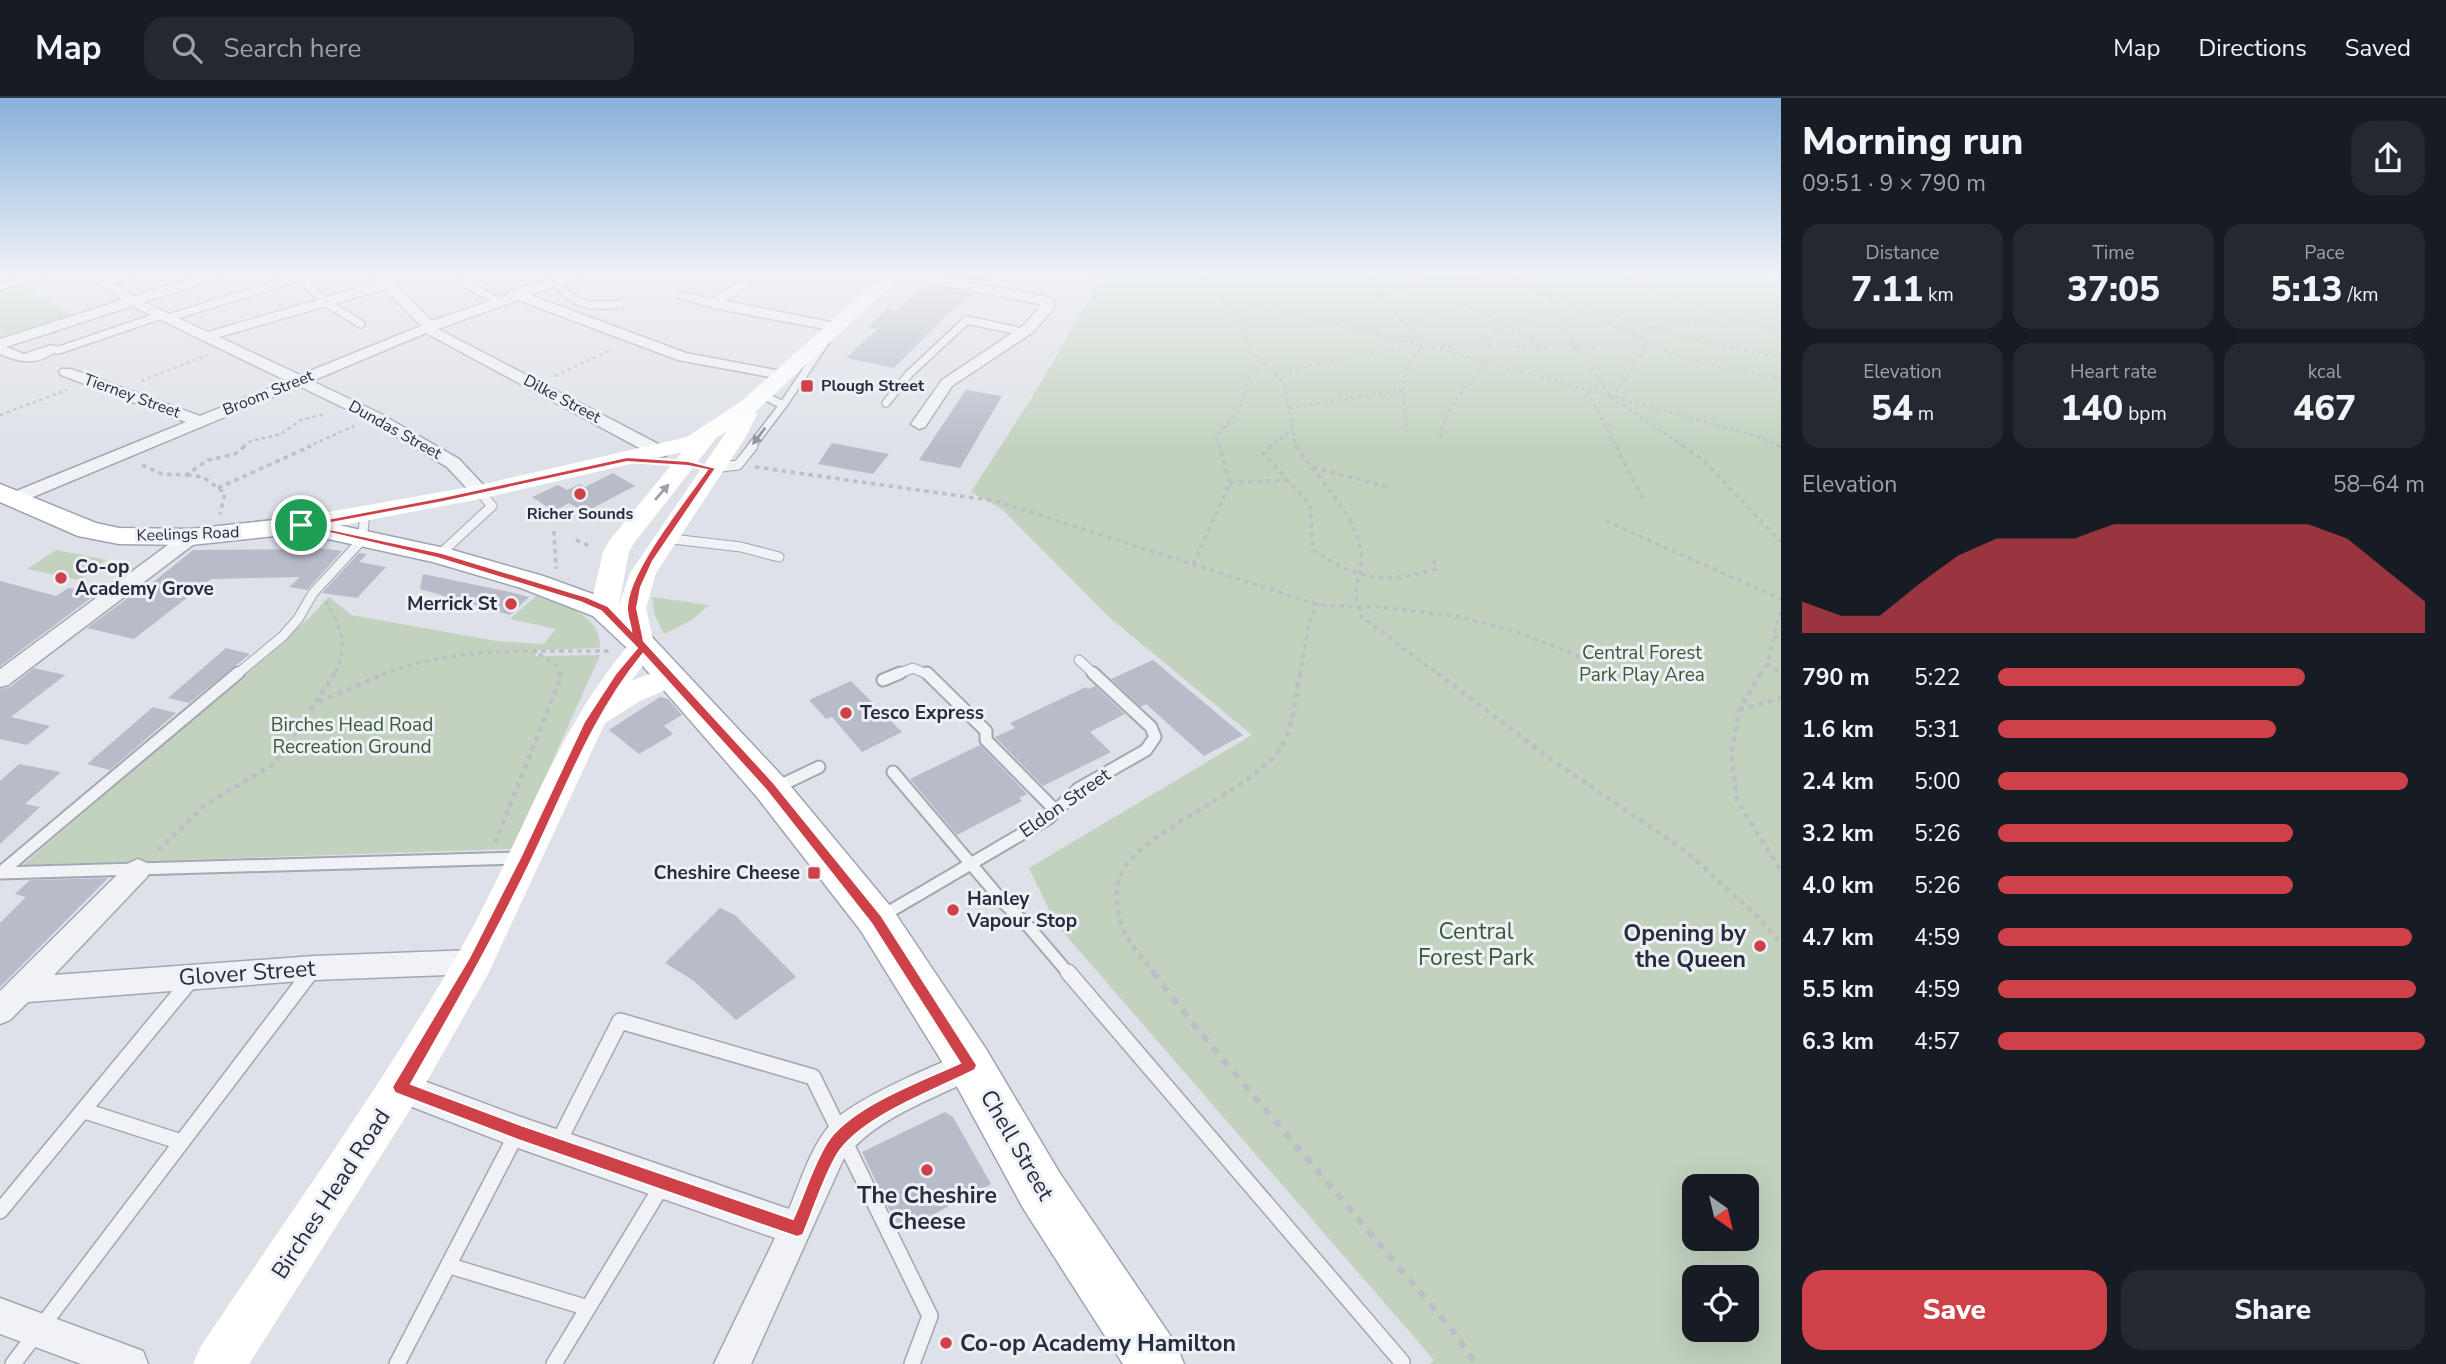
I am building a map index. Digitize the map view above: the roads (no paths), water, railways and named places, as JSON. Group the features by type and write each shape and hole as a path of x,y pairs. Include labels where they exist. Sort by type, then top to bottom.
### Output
{"main road":[{"path":"363,527 486,499 660,452 707,436 757,400 829,332"},
{"path":"650,656 632,608 643,573 757,400"},
{"path":"707,436 713,466"},
{"path":"627,459 713,466"},
{"path":"597,600 622,541 713,466"},
{"name":"Keelings Road","path":"7,498 88,530 152,539 202,537 301,525 363,527"},
{"path":"363,527 439,555 597,600 643,573"},
{"name":"Chell Street","path":"597,600 772,790 876,919 970,1065 1041,1190 1156,1364"},
{"name":"Birches Head Road","path":"590,722 629,694 650,656"},
{"name":"Birches Head Road","path":"219,1364 400,1087 474,962 508,858 590,722 620,675 650,656"}],"street":[{"path":"0,347 43,332"},
{"name":"Dundas Street","path":"200,332 375,417 453,463 486,499"},
{"path":"209,336 223,332"},
{"name":"Broom Street","path":"7,498 119,460 199,421 417,332"},
{"name":"Dilke Street","path":"438,332 660,452"},
{"path":"613,332 683,357 781,375"},
{"path":"919,424 947,383 1023,332"},
{"path":"0,347 24,359 51,349"},
{"name":"Tierney Street","path":"66,372 199,421"},
{"path":"0,680 202,537"},
{"path":"0,1011 138,870"},
{"name":"Glover Street","path":"21,990 314,968 474,962"},
{"path":"732,1364 832,1149 843,1134 861,1118 970,1065"},
{"path":"400,1087 556,1146 797,1229"},
{"path":"0,1316 130,1364"}],"lane":[{"path":"51,349 59,350 114,332"},
{"path":"713,466 783,405 832,332"},
{"path":"886,403 909,374 954,332"},
{"path":"757,400 783,405"},
{"path":"439,555 486,499"},
{"path":"363,527 313,593 299,619 283,636 0,873 508,858"},
{"path":"664,538 741,547 779,557"},
{"name":"Eldon Street","path":"876,919 972,866 1056,811 1078,789 1146,750 1155,737 1151,727 1079,660"},
{"path":"884,680 913,668 927,673 986,731 986,740 1056,811"},
{"path":"772,790 819,767"},
{"path":"893,772 1402,1362"},
{"path":"13,1364 314,968"},
{"path":"0,1211 193,977"},
{"path":"556,1146 620,1021 813,1077 930,1316 912,1364"},
{"path":"85,1111 181,1142"},
{"path":"397,1364 518,1132"},
{"path":"554,1364 664,1182"},
{"path":"450,1266 588,1308"}],"place":[{"name":"Plough Street","path":"807,386"},
{"name":"Richer Sounds","path":"580,494"},
{"name":"Co-op Academy Grove","path":"61,578"},
{"name":"Merrick St","path":"511,604"},
{"name":"Tesco Express","path":"846,713"},
{"name":"Cheshire Cheese","path":"814,873"},
{"name":"Hanley Vapour Stop","path":"953,910"},
{"name":"Opening by the Queen","path":"1760,946"},
{"name":"The Cheshire Cheese","path":"927,1170"},
{"name":"Co-op Academy Hamilton","path":"946,1343"}],"park label":[{"name":"Central Forest Park Play Area","path":"1642,664"},
{"name":"Birches Head Road Recreation Ground","path":"352,736"},
{"name":"Central Forest Park","path":"1476,944"}]}
